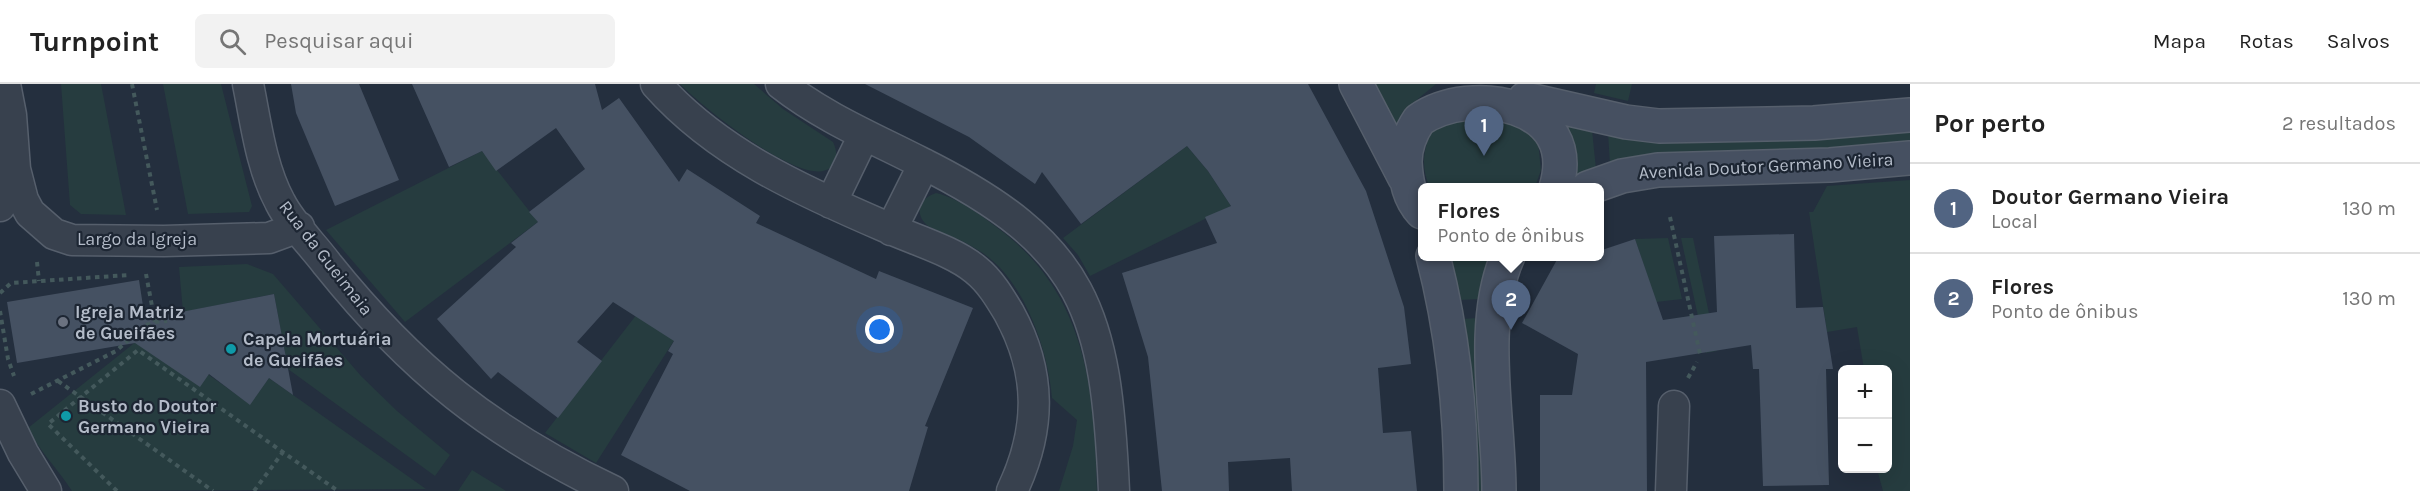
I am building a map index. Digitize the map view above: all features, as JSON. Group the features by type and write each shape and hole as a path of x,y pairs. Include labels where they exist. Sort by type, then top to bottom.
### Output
{"main road":[{"path":"1356,84 1417,205"},
{"path":"1417,205 1407,145 1412,129 1427,109 1448,94 1472,87 1504,90 1626,122 1668,127 1814,123 1910,115"},
{"path":"1504,90 1545,117 1555,137 1560,161 1557,183"},
{"name":"Avenida Doutor Germano Vieira","path":"1602,183 1622,176 1650,171 1830,165 1910,158"},
{"path":"1434,261 1450,332 1456,377 1461,491"},
{"path":"1499,491 1492,332 1497,285 1506,261"}],"street":[{"name":"Largo da Igreja","path":"5,84 11,114 15,168 23,200 30,213 54,234 72,240 164,241 269,237 299,227"},
{"name":"Rua da Gueimaia","path":"248,84 267,168 281,204 374,319 449,392 509,436 612,491"},
{"path":"656,84 685,114 718,141 745,159 831,203 976,269 1002,301 1019,334 1034,382 1035,418 1027,457 1012,491"},
{"path":"781,84 828,115 924,164 1000,207 1043,242 1074,284 1088,310 1103,363 1111,418 1114,491"},
{"path":"831,203 864,135"},
{"path":"891,230 924,164"},
{"path":"0,206 15,168"},
{"path":"12,402 22,453 46,491"},
{"path":"1671,491 1674,406"}],"path":[{"path":"132,84 158,214"},
{"path":"1670,217 1700,354"},
{"path":"37,262 39,281"},
{"path":"0,293 11,283 147,274 154,322"},
{"path":"0,310 8,359 16,379"},
{"path":"1,323 10,321"},
{"path":"12,402 116,351 146,325 167,321"},
{"path":"117,491 48,424 138,350 338,491"},
{"path":"58,381 213,491"},
{"path":"254,491 283,452"}],"green space":[{"path":"61,84 101,84 126,215 81,214 70,205"},
{"path":"163,84 221,84 252,206 249,212 188,214"},
{"path":"680,84 754,84 783,109 833,142 836,152 835,161 831,167 818,171 800,167 777,157 730,126"},
{"path":"1372,84 1436,84 1413,103 1398,130"},
{"path":"1596,84 1632,84 1628,101 1594,93"},
{"path":"1496,104 1538,141 1541,170 1536,183 1428,183 1424,156 1435,126"},
{"path":"1565,122 1592,130 1596,169 1572,179 1574,147"},
{"path":"1910,130 1910,142 1896,144 1610,164 1608,133"},
{"path":"1187,146 1208,171 1231,206 1090,276 1078,255 1063,238"},
{"path":"482,151 538,222 405,322 326,230"},
{"path":"1910,180 1910,491 1883,491 1878,473 1892,473 1892,365 1863,365 1857,327 1827,332 1809,212 1813,212 1827,186"},
{"path":"936,193 953,199 977,213 1028,255 1051,283 1068,314 1080,346 1088,380 1096,453 1097,491 1059,491 1073,446 1077,420 1052,398 1050,379 1039,336 1020,295 1008,277 978,250 928,226 921,217 922,203"},
{"path":"1668,238 1682,299 1656,302 1635,239"},
{"path":"1681,238 1693,238 1717,351 1706,353"},
{"path":"1449,261 1491,261 1481,299 1458,300"},
{"path":"247,264 273,274 361,376 397,411 450,455 435,476 288,369 274,294 183,312 179,267"},
{"path":"644,305 682,328 596,463 545,433"},
{"path":"1478,318 1485,491 1476,491 1461,319"},
{"path":"148,332 250,404 269,378 426,489 72,491 28,428"},
{"path":"472,470 503,489 506,491 458,491"}],"building":[{"path":"291,84 359,84 399,180 335,206 296,113"},
{"path":"412,84 595,84 602,110 619,98 679,182 687,169 760,216 756,223 876,279 879,271 973,308 925,426 928,427 909,491 690,491 621,455 673,354 668,351 674,341 613,302 577,342 602,361 558,418 498,372 491,379 437,319 516,247 511,243 538,222 529,212 585,169 556,128 496,171 482,151 449,167"},
{"path":"865,84 1308,84 1366,191 1404,307 1411,364 1378,368 1383,433 1411,431 1417,491 1292,491 1290,458 1228,462 1229,491 1162,491 1148,357 1122,273 1217,243 1205,217 1231,206 1208,171 1187,146 1081,224 1042,172 1035,184 969,137"},
{"path":"1794,234 1796,308 1823,307 1833,369 1826,369 1829,485 1763,486 1759,369 1753,369 1751,345 1646,362 1647,491 1540,491 1540,395 1572,395 1578,354 1522,323 1556,261 1604,261 1604,249 1635,239 1663,320 1717,312 1714,236"},
{"path":"139,280 145,319 274,294 293,395 269,378 250,405 209,374 200,387 135,343 17,363 7,302"}],"place":[{"name":"Doutor Germano Vieira","path":"1484,156"},
{"name":"Igreja Matriz de Gueifães","path":"63,322"},
{"name":"Flores","path":"1511,330"},
{"name":"Capela Mortuária de Gueifães","path":"231,349"},
{"name":"Busto do Doutor Germano Vieira","path":"66,416"}]}
